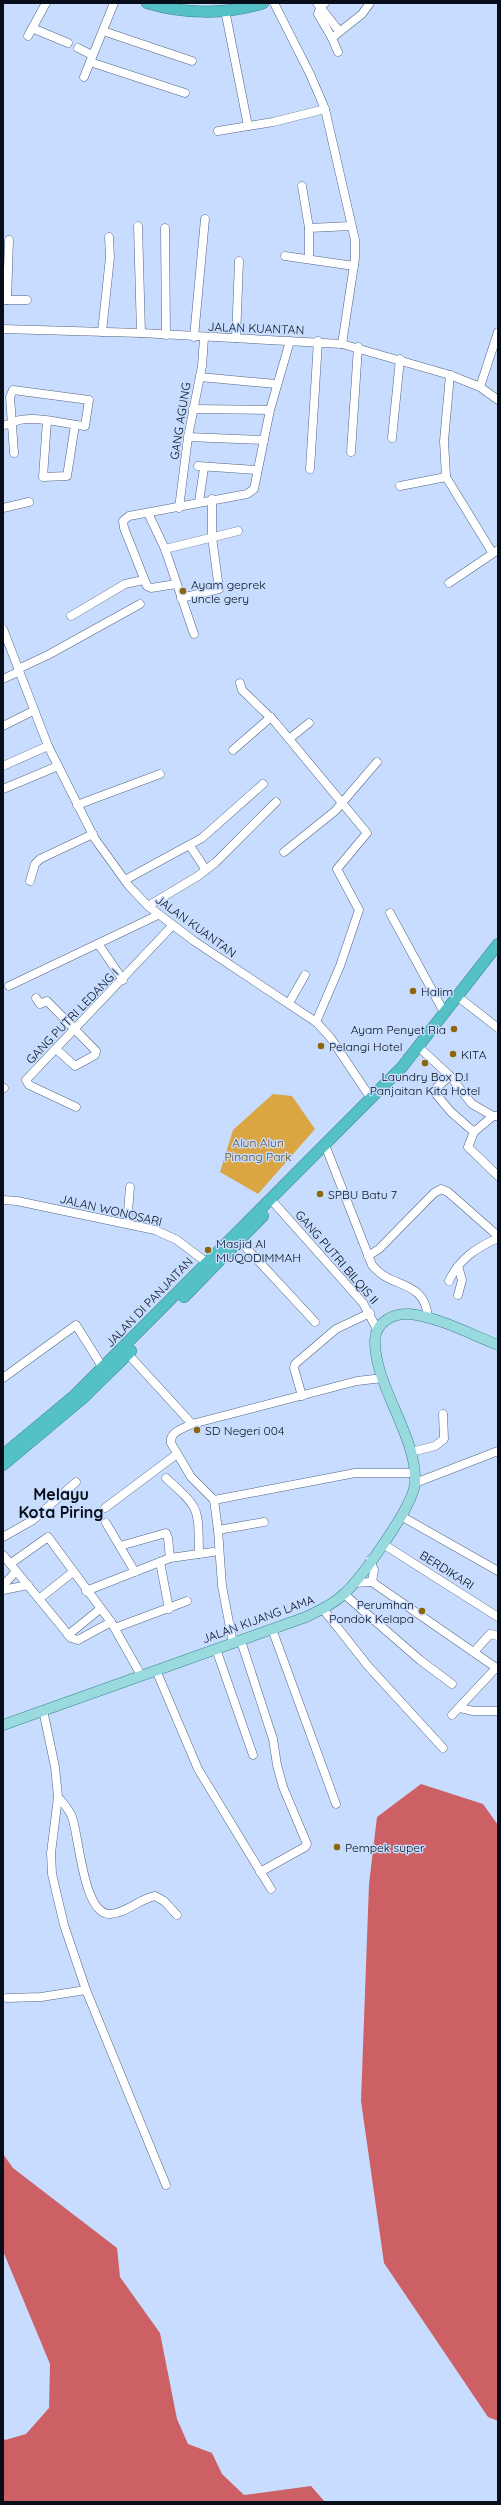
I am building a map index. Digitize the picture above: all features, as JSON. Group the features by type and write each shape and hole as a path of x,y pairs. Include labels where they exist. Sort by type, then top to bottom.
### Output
{"highway":[{"path":"147,3 173,11 225,10 261,3"},
{"name":"JALAN DI PANJAITAN","path":"3,1457 75,1395 103,1368 206,1262 370,1097 402,1067 445,1014 498,944"},
{"name":"JALAN DI PANJAITAN","path":"3,1457 82,1399 128,1354 423,1051 498,954"}],"main road":[{"path":"377,1330 384,1321 393,1316 409,1314 428,1318 498,1345"},
{"name":"JALAN KIJANG LAMA","path":"3,1725 272,1630 323,1609 344,1594 355,1583 370,1560 383,1544 412,1498 415,1478 410,1452 383,1378 376,1348 377,1330"}],"street":[{"path":"28,36 46,3"},
{"path":"84,77 114,3"},
{"path":"274,3 310,74 325,109 355,240 354,266 342,344"},
{"path":"332,38 362,14 370,3"},
{"path":"321,4 339,31"},
{"path":"321,4 318,11 320,20 332,38 338,52"},
{"path":"225,10 248,126"},
{"path":"32,28 68,43"},
{"path":"103,31 192,61"},
{"path":"78,48 91,58 186,93"},
{"path":"218,131 325,109"},
{"path":"302,186 309,228 309,259"},
{"path":"194,337 205,219"},
{"path":"138,226 141,333"},
{"path":"309,228 351,226"},
{"path":"165,228 166,335"},
{"path":"102,332 110,256 109,237"},
{"path":"9,240 6,263 5,300 27,300"},
{"path":"286,256 354,266"},
{"path":"236,338 239,261"},
{"name":"JALAN KUANTAN","path":"3,329 141,333 204,338 318,341 342,344 358,347 450,374 480,387 498,400"},
{"path":"480,387 496,346 498,332"},
{"name":"GANG AGUNG","path":"179,508 188,437 200,377 204,338"},
{"path":"176,584 151,588 144,580 123,524 126,517 179,508 199,502 252,492 255,486 257,470 276,384 290,341"},
{"path":"310,469 318,341"},
{"path":"352,452 358,347"},
{"path":"392,438 400,359"},
{"path":"449,583 495,551 446,477 444,442 450,374"},
{"path":"200,377 276,384"},
{"path":"3,425 12,424 19,419 86,425 88,399 13,390 6,397 12,424 14,453"},
{"path":"193,409 270,410"},
{"path":"47,421 42,477 67,476 75,425"},
{"path":"188,437 264,440"},
{"path":"199,502 201,467 257,470"},
{"path":"400,486 446,477"},
{"path":"181,598 218,590 219,581 212,537 212,500"},
{"path":"3,508 29,502"},
{"path":"148,513 165,549 194,634"},
{"path":"165,549 238,531"},
{"path":"71,616 125,584 144,580"},
{"path":"3,679 140,604"},
{"name":"JALAN KUANTAN","path":"3,629 32,711 48,746 93,834 125,880 158,915 316,1022 330,1037 370,1097"},
{"path":"240,683 242,690 270,717 367,832 336,870 359,910 340,966 316,1022"},
{"path":"3,726 32,711"},
{"path":"233,750 270,717"},
{"path":"289,739 309,723"},
{"path":"3,766 48,746"},
{"path":"284,852 331,815 377,762"},
{"path":"3,789 58,766"},
{"path":"77,805 160,774"},
{"path":"125,880 190,846 213,830 263,784"},
{"path":"148,906 206,870 276,802"},
{"path":"30,881 35,864 40,859 93,834"},
{"path":"190,846 206,870"},
{"path":"390,913 445,1014"},
{"path":"9,986 99,945 158,915"},
{"name":"GANG PUTRI LEDANG I","path":"76,1107 26,1082 173,926"},
{"path":"99,945 123,980"},
{"path":"289,1003 305,975"},
{"path":"36,998 40,1004 47,1001 96,1049 95,1055 75,1066 56,1049"},
{"path":"462,1000 498,1028"},
{"path":"423,1051 450,1076 472,1104 495,1116 474,1132 468,1147 498,1176"},
{"path":"450,1076 436,1088 435,1092 452,1112 474,1132"},
{"path":"327,1150 368,1256 375,1268 383,1276 419,1293 426,1303 428,1318"},
{"path":"128,1224 130,1187"},
{"path":"368,1256 379,1249 434,1193 441,1189 448,1192 498,1237 465,1256 449,1281"},
{"name":"JALAN WONOSARI","path":"3,1200 154,1230 173,1237 206,1262"},
{"name":"GANG PUTRI BILQIS II","path":"275,1204 370,1313 377,1330"},
{"path":"239,1240 315,1322"},
{"path":"458,1266 462,1280 458,1295"},
{"path":"302,1396 294,1368 295,1364 336,1329 370,1313"},
{"path":"3,1378 76,1325 103,1368"},
{"path":"128,1354 192,1424"},
{"path":"260,1872 305,1847 307,1844 283,1788 273,1739 237,1642 222,1586 218,1530 214,1500 196,1483 171,1444 172,1436 192,1424 364,1380 383,1378"},
{"path":"410,1452 435,1446 444,1439 443,1414"},
{"path":"214,1500 355,1473 415,1478 498,1451"},
{"path":"105,1508 177,1454"},
{"path":"166,1478 195,1507 198,1518 199,1554"},
{"path":"3,1537 33,1520 76,1482"},
{"path":"401,1516 498,1571"},
{"path":"218,1530 264,1522"},
{"path":"106,1523 135,1572"},
{"path":"120,1546 166,1533 170,1558"},
{"path":"10,1564 47,1537 86,1591 113,1625 141,1676"},
{"name":"BERDIKARI","path":"383,1544 498,1617"},
{"path":"86,1591 170,1558 213,1552"},
{"path":"3,1555 73,1640 78,1640 113,1625 169,1609 187,1602"},
{"path":"370,1560 374,1570 372,1582"},
{"path":"160,1562 169,1609"},
{"path":"3,1586 16,1571"},
{"path":"40,1599 73,1572"},
{"path":"355,1583 372,1582 497,1668 460,1708 452,1714"},
{"path":"3,1590 28,1585"},
{"path":"344,1594 420,1660 452,1684"},
{"path":"68,1635 100,1609"},
{"path":"323,1609 378,1678 443,1748"},
{"path":"272,1630 336,1804"},
{"path":"474,1652 490,1634 498,1636"},
{"path":"216,1649 253,1755"},
{"path":"156,1670 192,1757 271,1889"},
{"path":"460,1708 473,1712 498,1711"},
{"path":"43,1710 55,1767 58,1797 51,1853 52,1874 64,1925 86,1990 166,2185"},
{"path":"58,1797 72,1817 82,1868 89,1889 100,1911 105,1914 115,1913 155,1896 164,1900 178,1915"},
{"path":"7,1998 41,1997 86,1990"}],"green space":[{"name":"Alun Alun Pinang Park","path":"273,1094 292,1096 315,1129 258,1194 220,1172 233,1130"}],"shaded area":[{"path":"421,1784 483,1804 498,1825 498,2421 488,2417 384,2263 361,2101 369,1884 377,1817"},
{"path":"3,2154 13,2168 117,2248 120,2277 160,2333 177,2419 188,2444 212,2453 222,2474 244,2495 311,2486 325,2502 3,2502 3,2438 5,2440 26,2434 49,2408 50,2364 3,2251"}],"place":[{"name":"Ayam geprek uncle gery","path":"183,591"},
{"name":"Halim","path":"413,991"},
{"name":"Ayam Penyet Ria","path":"454,1029"},
{"name":"Pelangi Hotel","path":"321,1046"},
{"name":"KITA","path":"453,1054"},
{"name":"Laundry Box D.I Panjaitan Kita Hotel","path":"425,1063"},
{"name":"SPBU Batu 7","path":"320,1194"},
{"name":"Masjid Al MUQODIMMAH","path":"208,1250"},
{"name":"SD Negeri 004","path":"197,1430"},
{"name":"Perumhan Pondok Kelapa","path":"422,1611"},
{"name":"Pempek super","path":"337,1847"}],"district":[{"name":"Melayu Kota Piring","path":"61,1503"}]}
